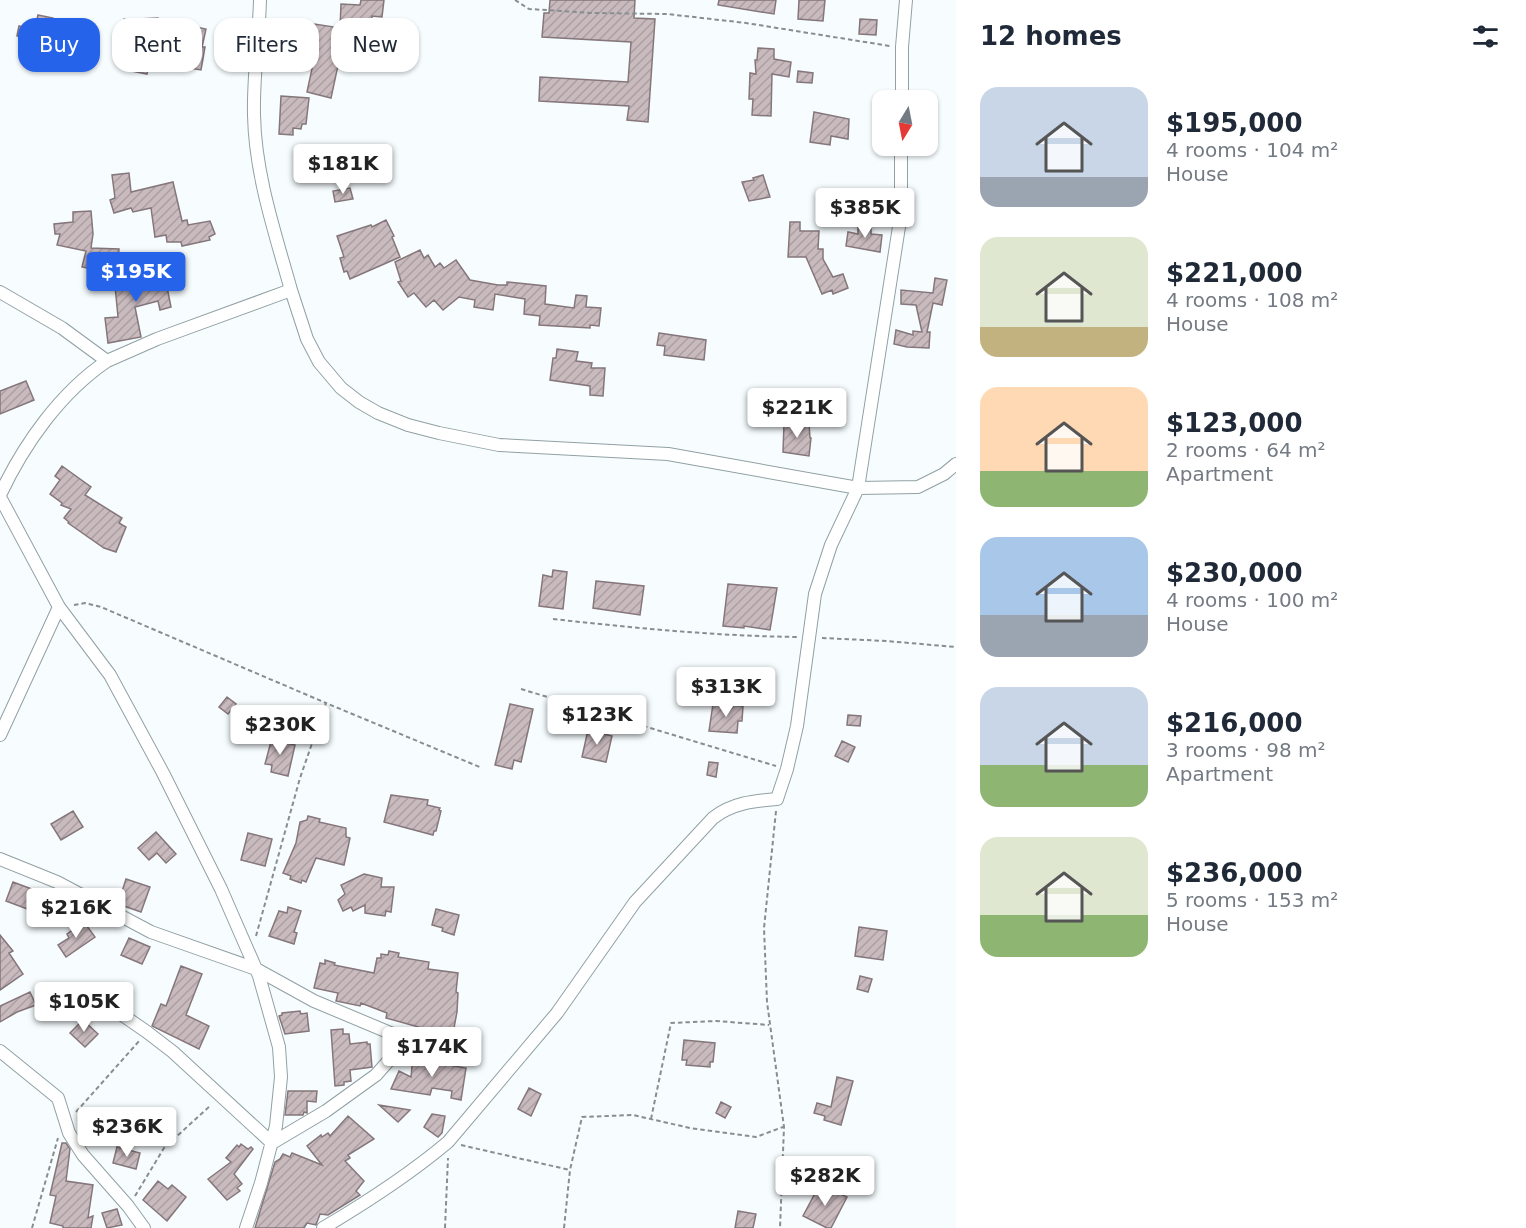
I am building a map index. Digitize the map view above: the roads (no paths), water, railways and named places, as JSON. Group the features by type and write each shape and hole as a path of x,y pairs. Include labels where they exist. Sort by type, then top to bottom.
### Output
{"street":[{"path":"260,0 254,116 261,176 274,231 307,339 318,362 340,388 359,402 408,425 499,445 668,454 858,488 918,487 944,474 956,464"},
{"path":"902,90 902,47 906,0"},
{"path":"323,1228 365,1203 448,1142 557,1014 635,902 712,818 722,811 748,802 777,799 797,726 815,594 831,545 858,488 901,214 902,156"},
{"path":"246,1228 276,1126 281,1077 279,1047 256,969 221,889 163,773 110,675 59,607 0,496 34,437 64,398 88,374 107,361 177,331 291,290"},
{"path":"0,292 62,328 107,361"},
{"path":"0,735 59,607"},
{"path":"0,859 57,882 151,932 256,969 314,1001 407,1040 376,1075 326,1112 272,1143"},
{"path":"87,1005 121,1014 147,1032 173,1052 272,1143"},
{"path":"0,1051 57,1098 69,1132 83,1155 128,1206 144,1228"}]}
